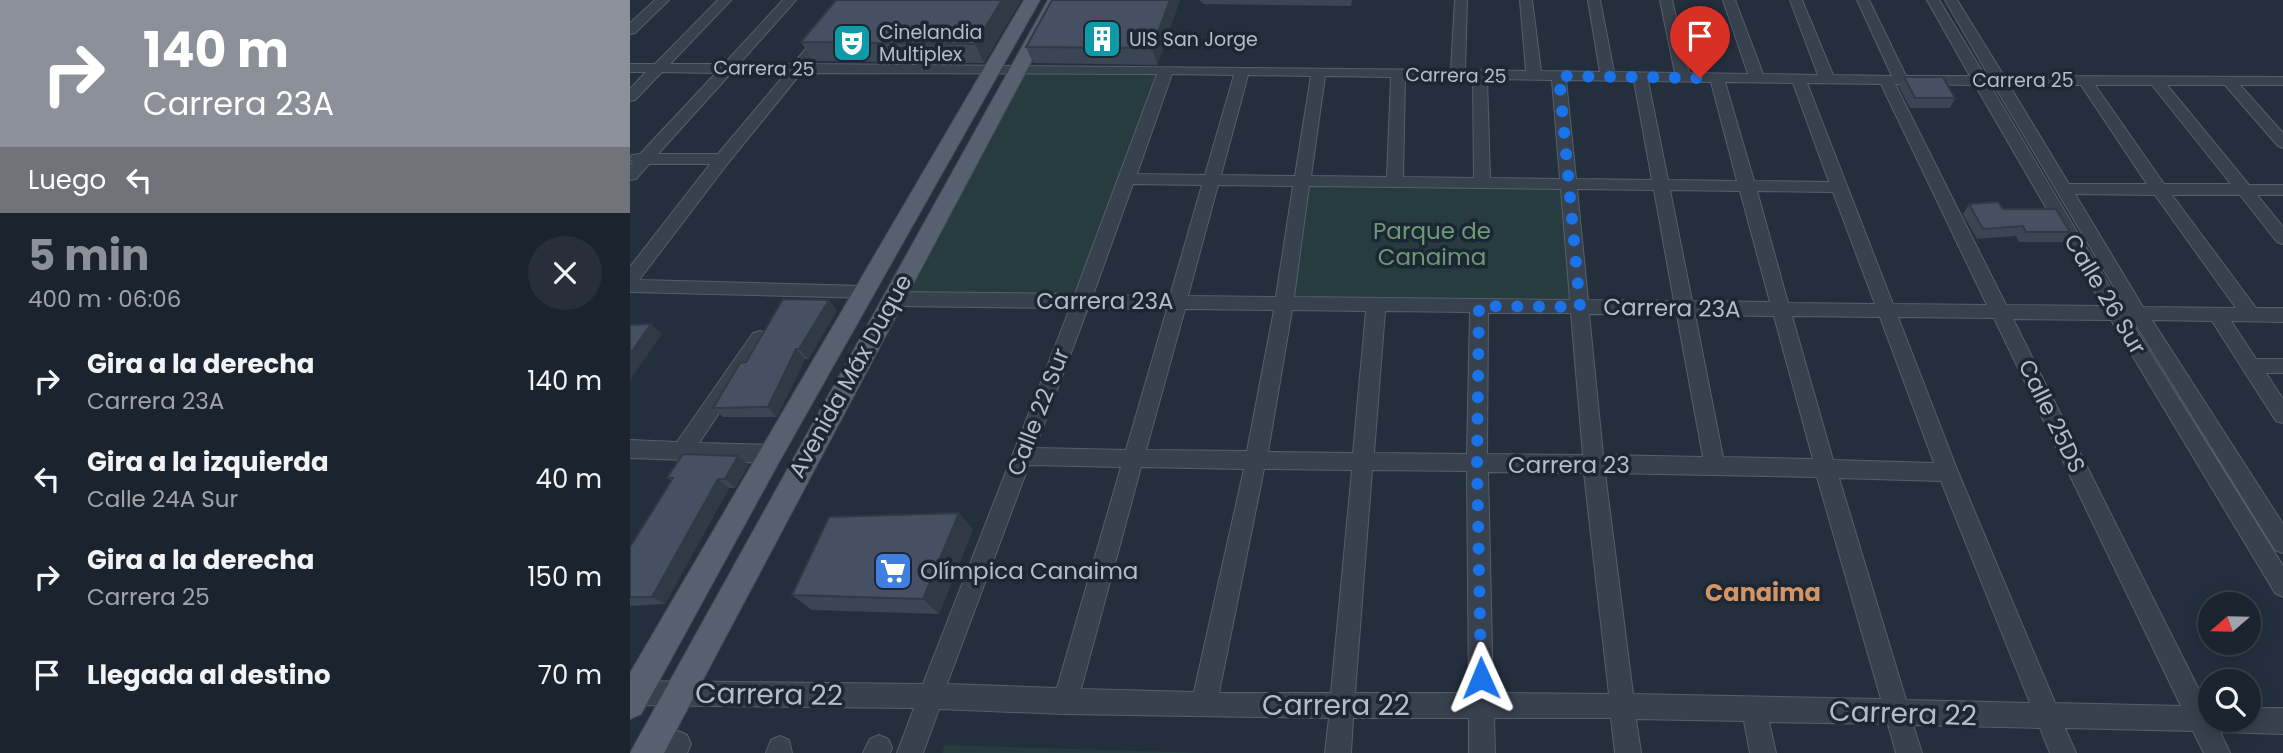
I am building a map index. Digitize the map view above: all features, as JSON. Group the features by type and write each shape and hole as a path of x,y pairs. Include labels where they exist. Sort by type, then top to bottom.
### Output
{"main road":[{"name":"Avenida Máx Duque","path":"632,696 1032,0"},
{"name":"Avenida Máx Duque","path":"646,753 1056,0"}],"street":[{"path":"630,30 663,0"},
{"path":"630,97 725,0"},
{"path":"630,175 637,159 729,67 790,0"},
{"path":"630,279 722,159 854,0"},
{"path":"1458,75 1461,0"},
{"path":"1526,0 1534,76"},
{"path":"1594,0 1608,77"},
{"path":"1666,0 1683,77"},
{"path":"1729,0 1757,78"},
{"path":"1796,0 1826,79"},
{"name":"Calle 25DS","path":"1863,0 1894,80 2001,311 2198,701"},
{"name":"Calle 26 Sur","path":"1933,0 2116,313 2283,586"},
{"name":"Calle 26 Sur","path":"1951,0 2138,313 2283,543"},
{"name":"Carrera 25","path":"630,68 1166,70 1999,81 2283,81"},
{"name":"Calle 22 Sur","path":"910,753 1129,179 1166,70"},
{"path":"1065,702 1242,73"},
{"path":"1204,705 1256,460 1284,304 1318,74"},
{"path":"1395,182 1398,75"},
{"path":"1480,75 1482,183"},
{"path":"1559,76 1594,464 1625,706 1628,753"},
{"path":"1640,77 1715,467"},
{"path":"1717,78 1825,467 1909,753"},
{"path":"1798,78 1948,471 2063,753"},
{"path":"2084,79 2159,189 2251,315"},
{"path":"2155,79 2283,238"},
{"path":"2228,80 2283,142"},
{"path":"637,159 722,159"},
{"path":"1129,179 1839,187"},
{"path":"2065,189 2283,190"},
{"path":"630,285 863,293"},
{"name":"Carrera 23A","path":"893,299 2283,315"},
{"path":"1338,753 1376,305"},
{"path":"1479,306 1477,464 1482,753"},
{"path":"2217,314 2283,415"},
{"path":"684,449 760,338"},
{"path":"2250,366 2283,366"},
{"path":"630,449 770,454"},
{"name":"Carrera 23","path":"1022,456 1362,464 1594,464 1948,471"},
{"name":"Carrera 22","path":"632,696 679,693 930,696 1204,705 1625,706 2198,719"},
{"path":"1754,709 1763,753"},
{"name":"Carrera 22","path":"2261,720 2283,721"},
{"name":"Calle 25DS","path":"2211,732 2217,753"}],"green space":[{"path":"1017,73 1162,75 1076,296 899,293"},
{"name":"Parque de Canaima","path":"1309,184 1564,187 1573,304 1291,302"},
{"path":"945,745 1208,753 942,753"}],"building":[{"path":"836,0 1002,0 975,44 801,42"},
{"path":"1052,0 1170,0 1152,48 1026,47"},
{"path":"1904,77 1943,77 1955,98 1915,98"},
{"path":"1998,202 2003,209 2056,209 2070,232 2026,232 2023,226 1983,229 1969,204"},
{"path":"783,299 829,300 799,349 796,349 768,407 713,408 740,363 746,362"},
{"path":"651,324 630,354 630,325"},
{"path":"683,454 738,456 725,479 718,479 652,597 630,597 630,547 673,478 667,478"},
{"name":"Olímpica Canaima","path":"959,513 923,599 792,595 829,517"}],"place":[{"name":"UIS San Jorge","path":"1102,39"},
{"name":"Cinelandia Multiplex","path":"852,43"},
{"name":"Olímpica Canaima","path":"893,571"}],"district":[{"name":"Canaima","path":"1763,593"}],"route":[{"path":"1481,678 1477,464 1479,306 1580,307 1559,76 1700,78"}]}
